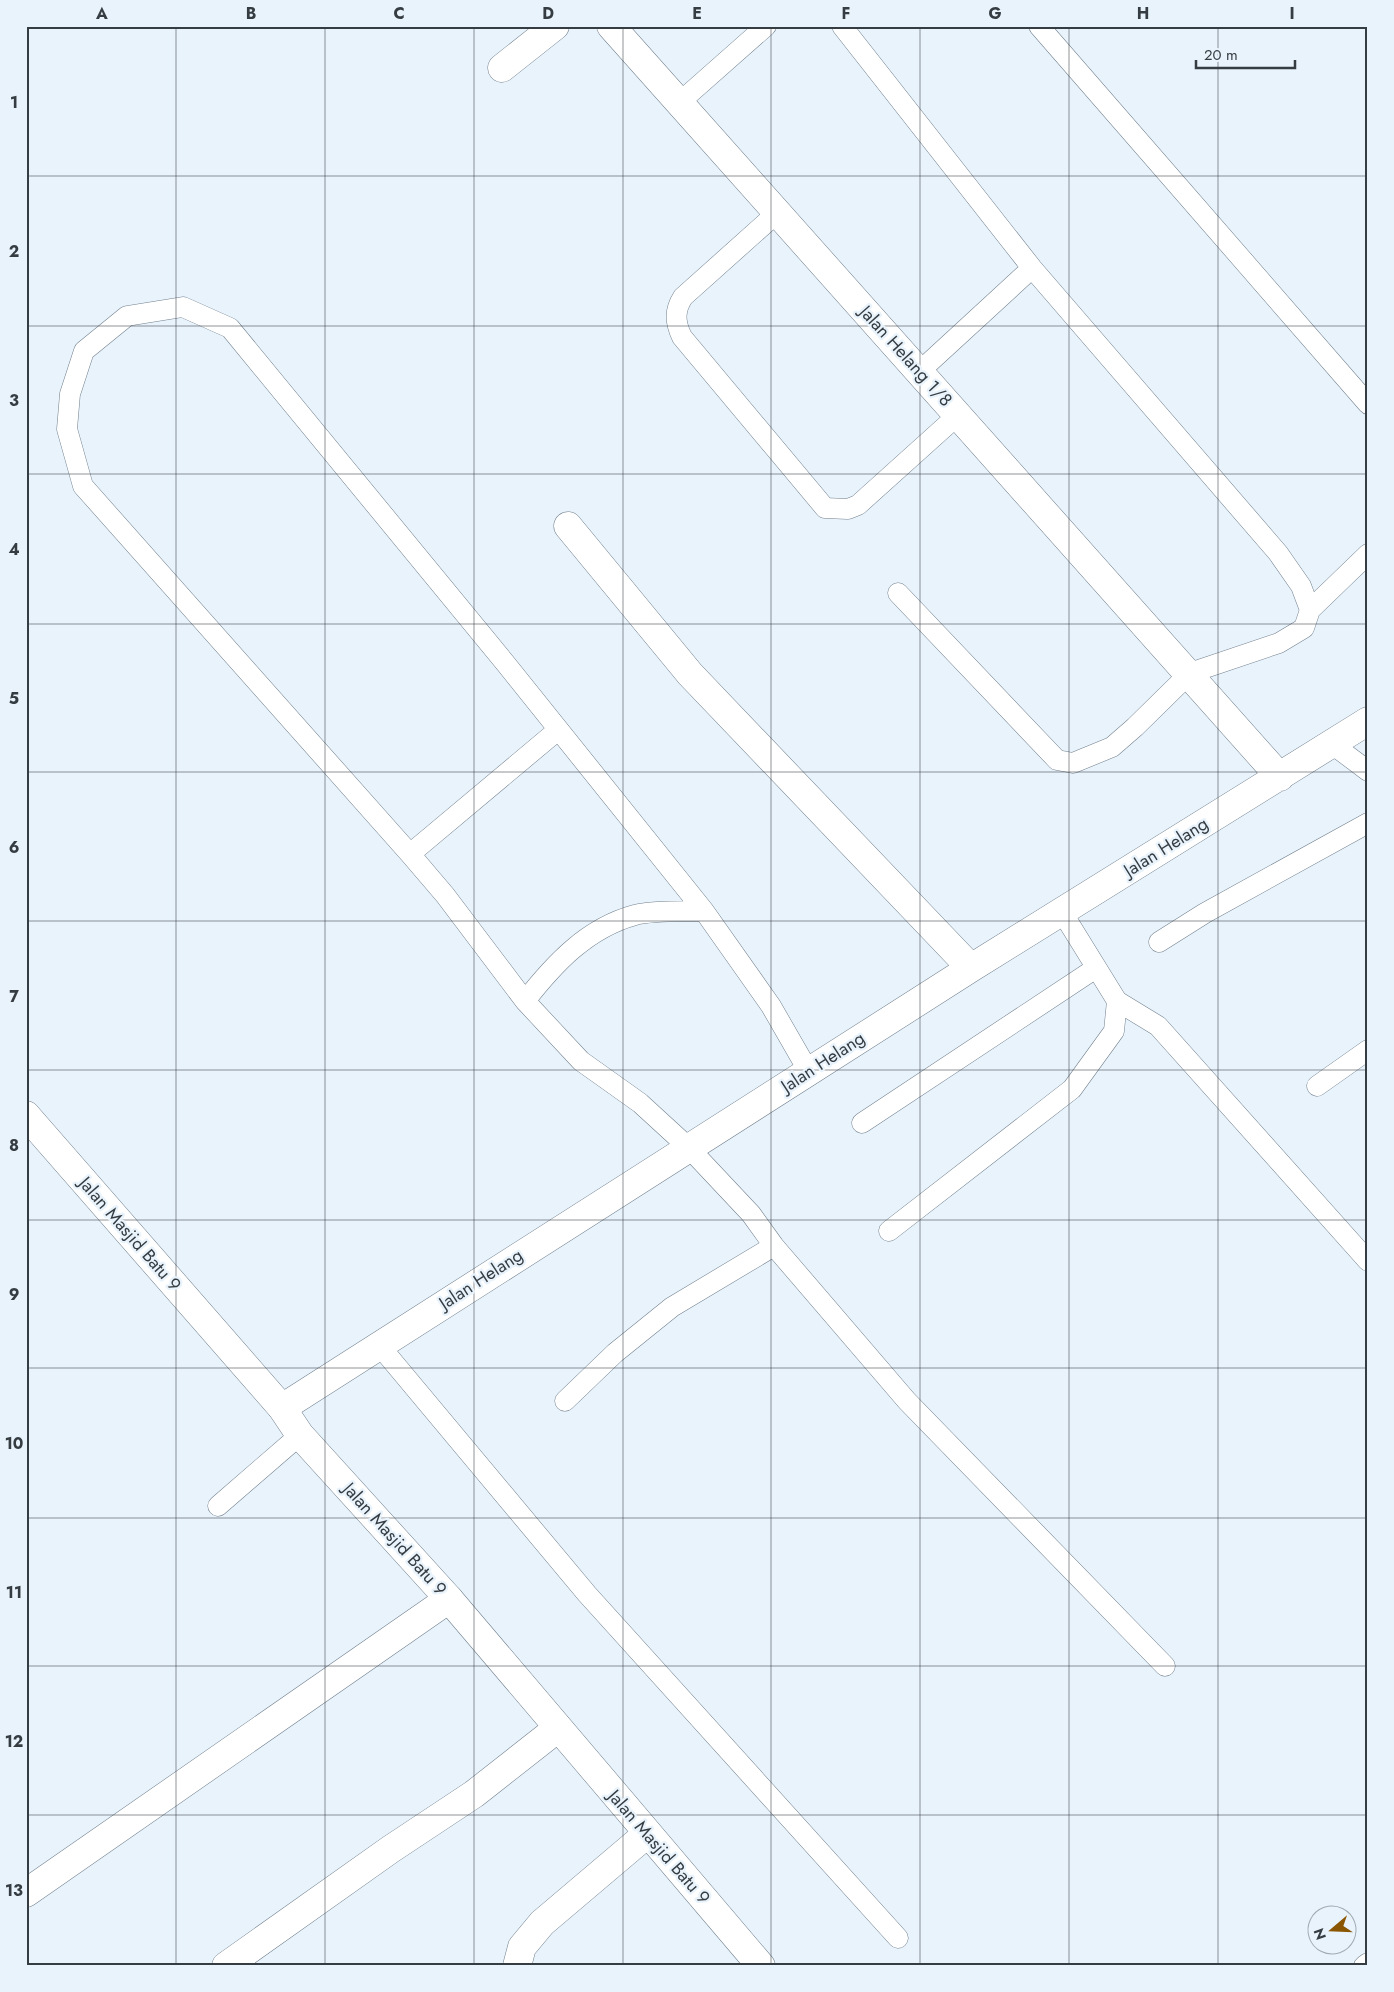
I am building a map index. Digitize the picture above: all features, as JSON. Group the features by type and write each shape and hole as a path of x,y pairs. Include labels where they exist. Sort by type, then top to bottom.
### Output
{"street":[{"path":"502,68 555,26"},
{"name":"Jalan Helang 1/8","path":"611,26 1280,777"},
{"path":"568,526 690,674 970,968"},
{"name":"Jalan Helang","path":"282,1408 970,968 1368,721"},
{"name":"Jalan Masjid Batu 9","path":"27,1117 282,1408 300,1435 449,1599 761,1966"},
{"path":"26,1892 449,1599"},
{"path":"226,1966 391,1849 474,1794 558,1728"},
{"path":"517,1966 522,1947 542,1923 647,1834"}],"lane":[{"path":"680,102 766,26"},
{"path":"842,26 1032,268 1278,553 1301,586 1310,610"},
{"path":"1040,26 1368,404"},
{"path":"778,212 683,297 676,314 676,326 682,337 825,508 848,509 858,505 958,415"},
{"path":"920,371 1032,268"},
{"path":"809,1072 772,1006 704,911 230,328 183,306 127,316 84,351 70,394 67,429 83,486 410,854 445,895 525,1001 581,1061 640,1102 688,1147 751,1214 774,1246 908,1401 1165,1666"},
{"path":"898,593 1057,760 1073,763 1112,747 1195,680 1280,643 1304,628 1310,610 1368,554"},
{"path":"410,854 558,730"},
{"path":"1332,744 1368,771"},
{"path":"1159,942 1205,912 1368,823"},
{"path":"525,1001 552,966 592,933 635,915 704,911"},
{"path":"1062,912 1117,1001 1158,1026 1368,1261"},
{"path":"862,1123 1096,968"},
{"path":"889,1231 1072,1089 1114,1031 1117,1001"},
{"path":"1317,1086 1368,1050"},
{"path":"565,1402 614,1353 672,1307 774,1246"},
{"path":"379,1345 588,1594 898,1938"},
{"path":"218,1506 300,1435"},
{"path":"1364,1966 1368,1963"}]}
